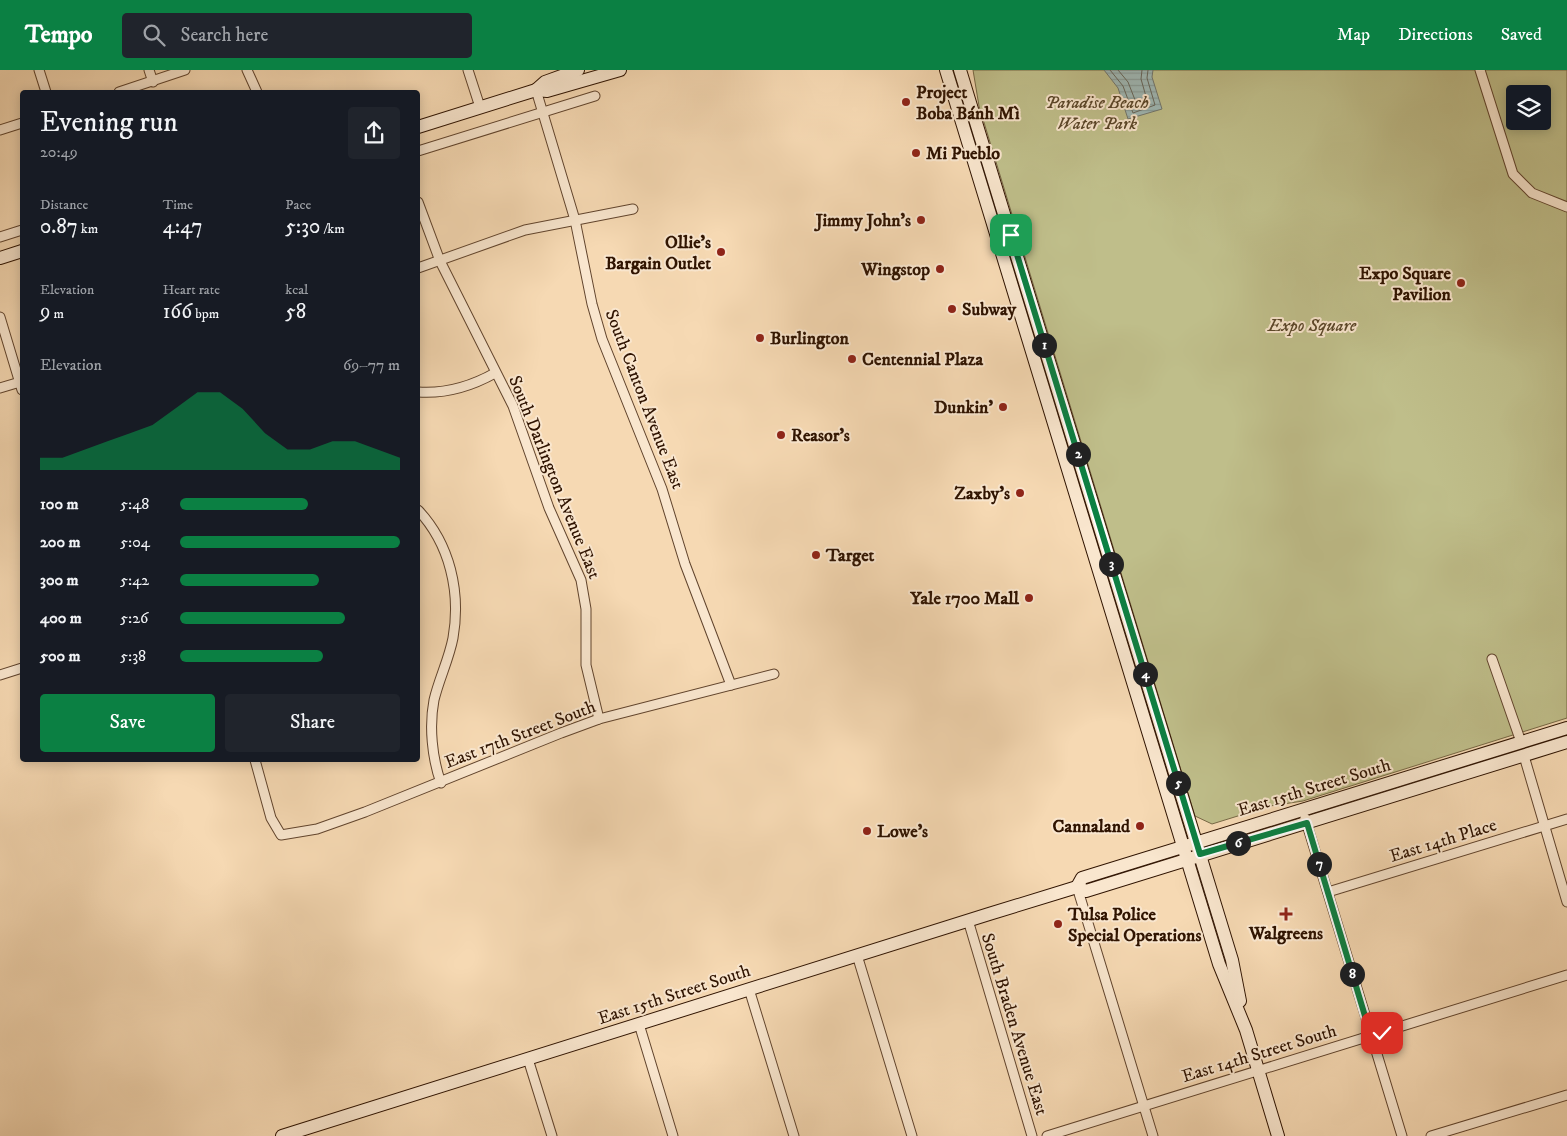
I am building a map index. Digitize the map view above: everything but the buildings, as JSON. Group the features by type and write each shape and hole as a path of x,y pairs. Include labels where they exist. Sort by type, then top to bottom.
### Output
{"main road":[{"path":"536,90 545,82 578,70"},
{"path":"420,126 536,90 546,90 599,73 620,70"},
{"path":"946,70 1218,964 1246,1030"},
{"path":"960,70 1232,960 1246,1030 1278,1136"},
{"path":"997,239 1011,235"},
{"path":"0,258 20,252"},
{"path":"1027,338 1040,334"},
{"path":"1050,413 1064,409"},
{"path":"1079,510 1094,506"},
{"path":"1130,677 1144,672"},
{"name":"East 15th Street South","path":"1077,888 1082,878 1196,841 1567,728"},
{"path":"1521,742 1524,756"},
{"name":"East 15th Street South","path":"282,1136 968,920 1077,888 1086,891 1200,854 1307,823 1567,742"},
{"path":"1218,964 1232,960"}],"street":[{"path":"39,70 45,90"},
{"path":"149,70 153,82"},
{"path":"126,90 185,70"},
{"path":"247,70 256,90"},
{"path":"468,70 480,107"},
{"path":"1480,70 1513,174 1532,193 1567,206"},
{"name":"South Canton Avenue East","path":"536,90 575,220 592,304 602,339 662,489 685,564 731,685"},
{"path":"420,150 595,96"},
{"path":"0,130 20,124"},
{"name":"South Darlington Avenue East","path":"420,207 440,261 513,406 549,508 581,580 586,609 586,665 600,719"},
{"path":"420,267 525,230 633,209"},
{"path":"0,237 20,231"},
{"path":"0,317 20,383"},
{"path":"420,392 456,390 478,383 495,373"},
{"path":"0,388 20,386"},
{"path":"420,512 431,526 446,556 454,581 456,600 452,640 434,700 432,719 436,770 441,783"},
{"path":"1492,659 1521,742"},
{"path":"1,672 20,668"},
{"name":"East 17th Street South","path":"256,762 271,818 281,835 317,828 441,783 561,732 600,719 774,674"},
{"path":"1524,756 1567,902"},
{"path":"1302,809 1402,1136"},
{"name":"East 14th Place","path":"1328,892 1567,819"},
{"path":"1077,888 1153,1136"},
{"name":"South Braden Avenue East","path":"968,920 1032,1136"},
{"path":"857,955 912,1136"},
{"name":"East 14th Street South","path":"1047,1136 1567,975"},
{"path":"749,989 794,1136"},
{"path":"639,1024 673,1136"},
{"path":"528,1059 552,1136"},
{"path":"1431,1136 1567,1095"}],"green space":[{"name":"Expo Square","path":"973,70 1567,70 1567,718 1303,801 1270,806 1212,824 1195,816 979,106"}],"water":[{"path":"1104,70 1153,70 1152,77 1162,109 1128,119 1118,88"}],"place":[{"name":"Project Boba Bánh Mì","path":"906,102"},
{"name":"Mi Pueblo","path":"916,153"},
{"name":"Jimmy John's","path":"921,220"},
{"name":"Ollie's Bargain Outlet","path":"721,252"},
{"name":"Wingstop","path":"940,269"},
{"name":"Expo Square Pavilion","path":"1461,283"},
{"name":"Subway","path":"952,309"},
{"name":"Burlington","path":"760,338"},
{"name":"Centennial Plaza","path":"852,359"},
{"name":"Dunkin'","path":"1003,407"},
{"name":"Reasor's","path":"781,435"},
{"name":"Zaxby's","path":"1020,493"},
{"name":"Target","path":"816,555"},
{"name":"Yale 1700 Mall","path":"1029,598"},
{"name":"Cannaland","path":"1140,826"},
{"name":"Lowe's","path":"867,831"},
{"name":"Walgreens","path":"1286,914"},
{"name":"Tulsa Police Special Operations","path":"1058,924"}],"route":[{"path":"1011,235 1200,854 1307,823 1371,1036 1382,1033"}],"park label":[{"name":"Paradise Beach Water Park","path":"1097,112"}]}
